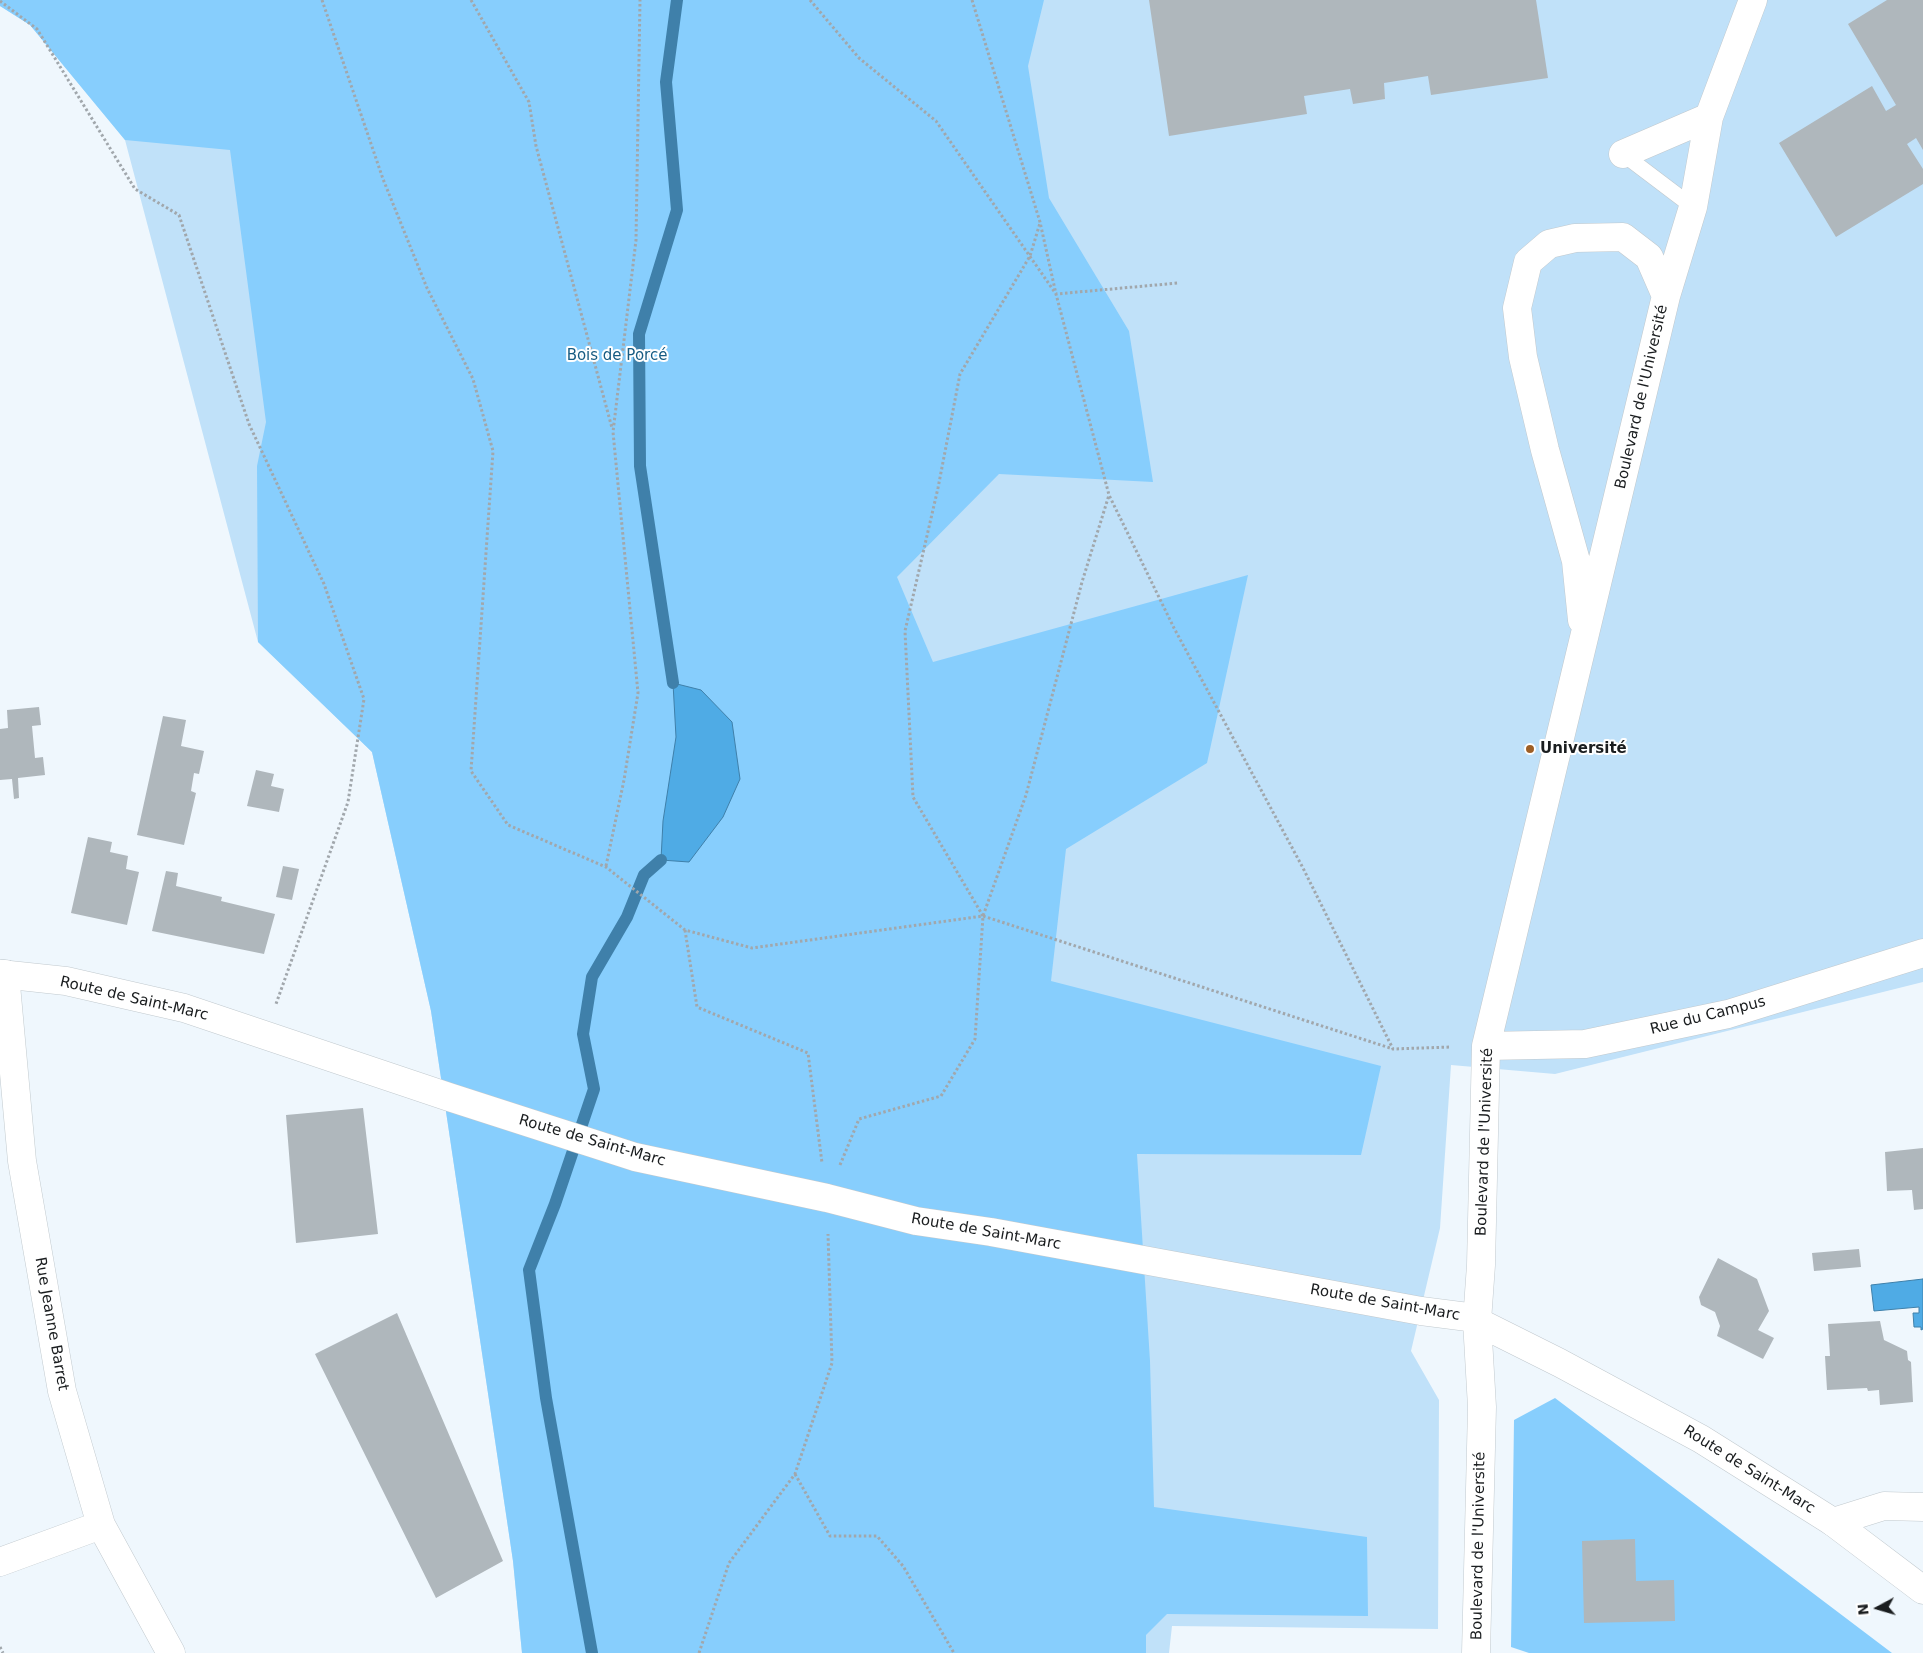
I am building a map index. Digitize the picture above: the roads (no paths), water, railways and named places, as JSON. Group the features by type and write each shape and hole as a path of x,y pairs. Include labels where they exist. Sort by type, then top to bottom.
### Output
{"street":[{"path":"1666,296 1692,207 1709,117 1753,0"},
{"path":"1623,154 1709,117"},
{"name":"Boulevard de l'Université","path":"1476,1653 1482,1407 1477,1320 1481,1265 1486,1046 1584,641 1666,296 1649,257 1623,237 1575,238 1549,244 1528,262 1517,308 1523,356 1536,413 1576,560 1584,641"},
{"name":"Rue du Campus","path":"1486,1046 1585,1044 1728,1014 1923,953"},
{"name":"Route de Saint-Marc","path":"3,974 66,981 184,1008 623,1153 827,1198 916,1221 991,1232 1414,1309 1468,1317 1477,1320 1701,1439 1833,1522 1923,1590"},
{"name":"Rue Jeanne Barret","path":"3,974 22,1160 62,1391 101,1525 172,1653"},
{"path":"1833,1522 1884,1506 1923,1506"},
{"path":"0,1562 101,1525"}],"lane":[{"path":"1623,154 1692,207"}],"waterway":[{"path":"673,683 640,466 639,334 677,210 666,82 677,0"},
{"path":"592,1653 546,1398 529,1270 555,1204 594,1089 583,1034 592,977 627,917 644,875 661,860"}],"place":[{"name":"Université","path":"1530,749"}],"park label":[{"name":"Bois de Porcé","path":"617,356"}]}
